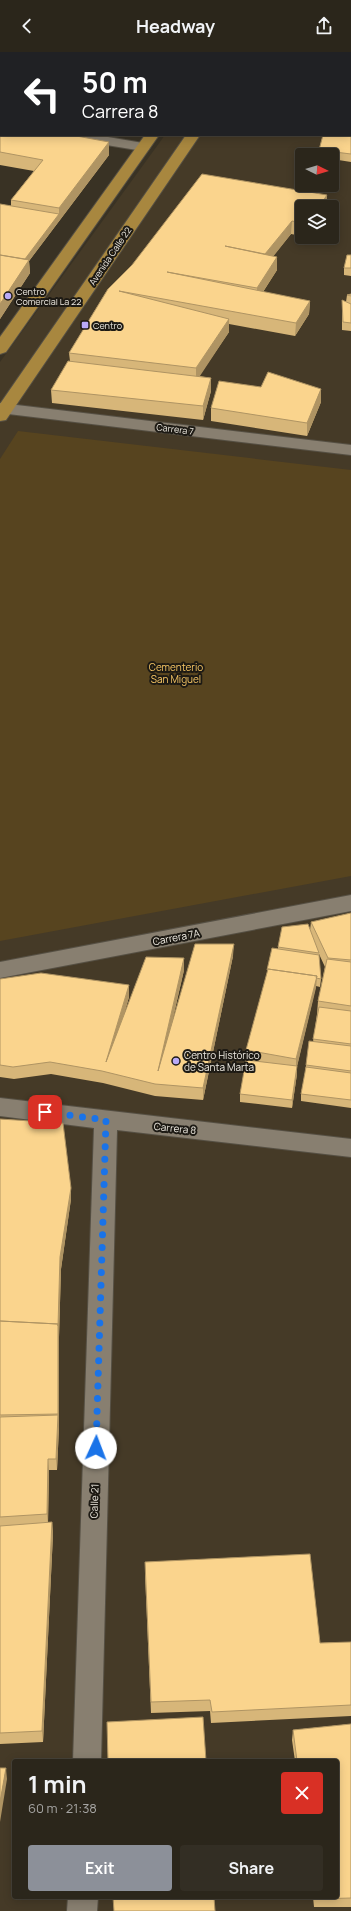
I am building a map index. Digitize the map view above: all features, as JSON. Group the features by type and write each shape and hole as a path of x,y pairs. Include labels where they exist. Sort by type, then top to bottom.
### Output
{"main road":[{"name":"Avenida Calle 22","path":"2,411 192,136"},
{"path":"0,349 147,141"}],"street":[{"path":"83,136 147,141"},
{"name":"Carrera 7","path":"2,411 351,450"},
{"name":"Carrera 7A","path":"0,970 351,903"},
{"name":"Carrera 8","path":"0,1106 106,1120 351,1148"},
{"name":"Calle 21","path":"87,1759 106,1120"},
{"path":"82,1911 83,1899"}],"shaded area":[{"name":"Centro Histórico de Santa Marta","path":"164,136 351,136 351,1911 0,1911 0,362"}],"green space":[{"name":"Cementerio San Miguel","path":"18,431 351,470 351,876 0,941 0,459"}],"building":[{"path":"0,136 76,136 109,142 59,208 11,200 43,160 0,152"},
{"path":"323,136 351,136 351,154 339,152 339,148 320,148"},
{"path":"202,174 295,190 295,192 309,192 327,195 324,200 295,200 295,222 292,221 265,254 225,246 277,257 257,288 167,272 310,301 296,323 119,291 229,319 196,368 69,353 108,289 132,265"},
{"path":"0,204 59,214 25,259 0,255"},
{"path":"0,255 29,260 0,304"},
{"path":"347,255 351,255 351,268 344,268"},
{"path":"342,300 351,304 351,323 343,322"},
{"path":"68,361 211,378 203,406 51,390"},
{"path":"268,372 321,389 307,423 211,408 219,381 261,387"},
{"path":"351,913 351,960 328,958 311,922"},
{"path":"308,924 319,953 278,947 282,927"},
{"path":"195,944 234,944 203,1088 155,1084 102,1071 50,1062 13,1067 0,1065 0,979 41,973 129,985 106,1062 146,957 184,958 158,1071"},
{"path":"272,948 319,955 321,979 316,978 317,976 267,970"},
{"path":"327,959 351,962 351,1006 318,1001"},
{"path":"268,969 317,976 296,1059 246,1050"},
{"path":"319,1007 351,1011 351,1044 313,1039"},
{"path":"309,1041 351,1046 351,1071 306,1065"},
{"path":"246,1060 297,1066 292,1100 240,1094"},
{"path":"306,1067 351,1073 351,1100 301,1094"},
{"path":"0,1119 63,1123 71,1188 60,1257 58,1326 58,1324 0,1321"},
{"path":"0,1321 58,1324 58,1414 0,1415"},
{"path":"58,1415 56,1459 48,1459 47,1514 0,1517 0,1417"},
{"path":"52,1522 42,1731 0,1733 0,1526"},
{"path":"310,1554 320,1643 351,1642 351,1705 212,1712 210,1700 151,1702 145,1562"},
{"path":"203,1717 206,1759 108,1759 107,1722"},
{"path":"351,1724 351,1898 339,1898 339,1759 297,1759 293,1730"},
{"path":"0,1768 6,1768 0,1802"},
{"path":"113,1899 214,1899 215,1911 114,1911"}],"place":[{"name":"Centro Comercial La 22","path":"8,296"},
{"name":"Centro","path":"85,325"},
{"name":"Centro Histórico de Santa Marta","path":"176,1061"}],"route":[{"path":"45,1112 106,1120 96,1448"}]}
